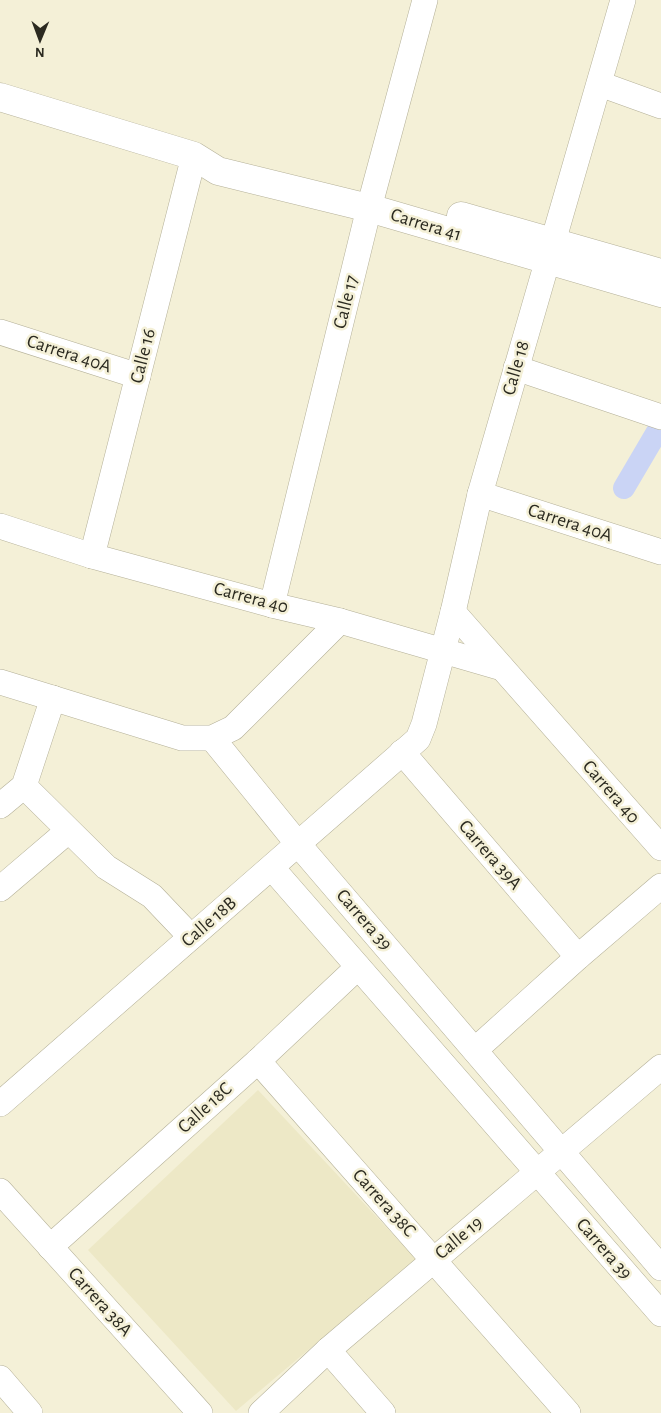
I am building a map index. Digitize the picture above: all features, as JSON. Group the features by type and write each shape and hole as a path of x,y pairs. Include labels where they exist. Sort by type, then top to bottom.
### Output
{"street":[{"name":"Calle 17","path":"272,605 371,199 425,0"},
{"name":"Calle 18","path":"410,745 424,724 453,612 480,494 623,0"},
{"path":"600,84 661,106"},
{"name":"Carrera 41","path":"0,98 194,156 218,171 371,199 550,252 661,293"},
{"name":"Calle 16","path":"92,556 194,156"},
{"name":"Carrera 41","path":"550,252 661,273"},
{"name":"Carrera 40A","path":"0,332 138,376"},
{"path":"516,368 661,417"},
{"name":"Carrera 40A","path":"480,494 661,552"},
{"name":"Carrera 40","path":"0,526 92,556 272,605 340,621 502,668"},
{"name":"Carrera 40","path":"453,612 661,848"},
{"path":"0,682 182,738 212,738 233,728 340,621"},
{"path":"0,806 24,786 53,698"},
{"name":"Carrera 39","path":"212,738 298,844 474,1050 561,1151 657,1256"},
{"name":"Calle 18B","path":"0,1104 272,868 410,745"},
{"name":"Carrera 39A","path":"410,745 578,957"},
{"path":"24,786 106,867 152,896 191,937"},
{"path":"0,890 68,831"},
{"name":"Carrera 39","path":"272,868 661,1314"},
{"path":"474,1050 661,886"},
{"name":"Calle 18C","path":"50,1247 258,1061 358,967"},
{"name":"Carrera 38C","path":"258,1061 568,1413"},
{"name":"Calle 19","path":"261,1413 328,1350 661,1067"},
{"name":"Carrera 38A","path":"0,1190 200,1413"},
{"path":"328,1350 383,1413"},
{"path":"0,1378 30,1413"}],"shaded area":[{"path":"258,1090 416,1259 236,1411 88,1250"}],"waterway":[{"path":"624,488 661,425"}]}
